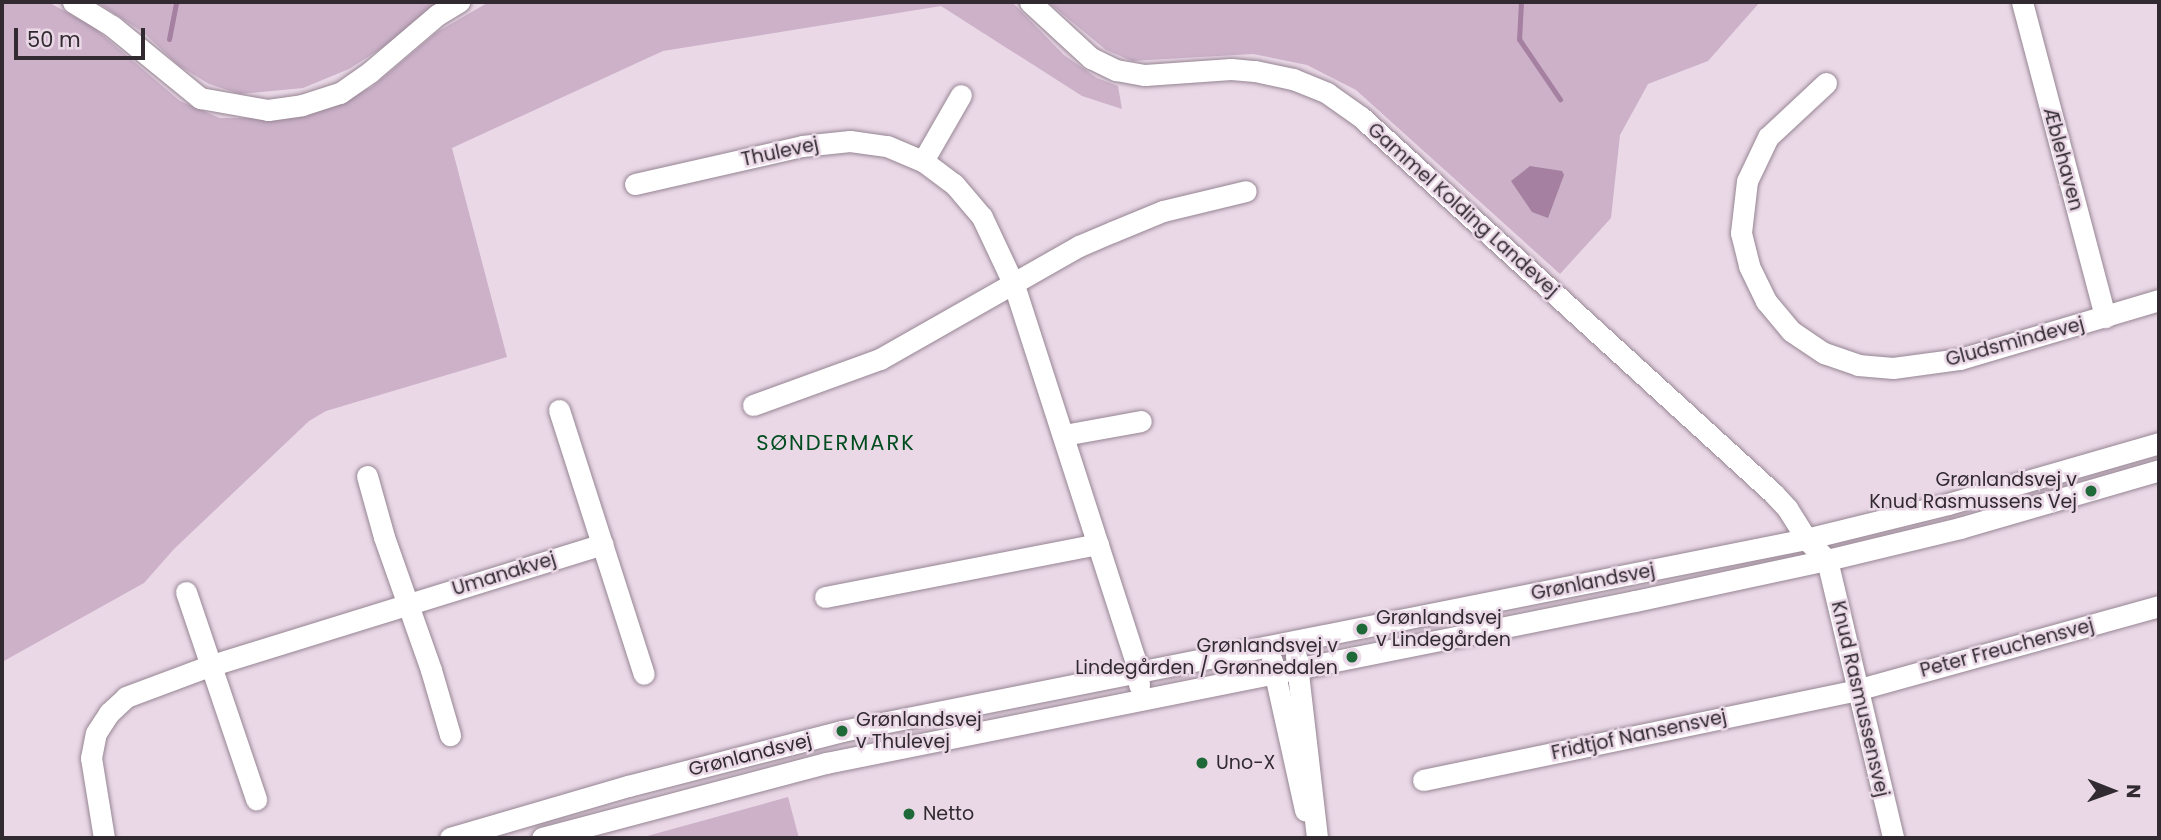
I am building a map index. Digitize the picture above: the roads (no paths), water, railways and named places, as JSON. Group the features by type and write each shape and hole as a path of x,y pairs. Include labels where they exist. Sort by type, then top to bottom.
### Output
{"street":[{"path":"74,2 112,26 200,98 268,110 302,105 340,93 370,72 437,15 459,2"},
{"name":"Gammel Kolding Landevej","path":"1030,2 1091,58 1116,70 1144,75 1231,69 1255,71 1293,79 1327,93 1361,117 1773,493 1787,508 1806,539 1827,560"},
{"name":"Æblehaven","path":"2022,2 2105,317"},
{"name":"Gludsmindevej","path":"1826,83 1768,137 1747,181 1741,233 1749,266 1766,301 1791,331 1824,353 1858,365 1893,368 1959,359 2159,300"},
{"path":"923,161 961,95"},
{"name":"Thulevej","path":"635,184 831,142 887,146 923,161 954,184 982,217 1014,285 1098,544 1137,671 1141,698"},
{"path":"753,405 880,359 1079,246 1163,211 1246,191"},
{"path":"559,410 644,674"},
{"path":"1064,435 1141,421"},
{"name":"Grønlandsvej","path":"450,838 628,786 813,738 1137,671 1294,644 1806,539 1948,504 2159,443"},
{"name":"Grønlandsvej","path":"542,838 826,763 1827,560 1959,528 2159,470"},
{"path":"367,476 450,736"},
{"name":"Umanakvej","path":"104,838 90,758 96,733 109,713 126,697 209,666 603,544"},
{"path":"825,597 1098,544"},
{"name":"Knud Rasmussensvej","path":"1827,560 1893,838"},
{"path":"186,592 256,799"},
{"name":"Peter Freuchensvej","path":"1856,690 2159,606"},
{"path":"1294,644 1316,838"},
{"path":"1269,648 1297,778 1316,838"},
{"name":"Fridtjof Nansensvej","path":"1423,780 1856,690"}],"waterway":[{"path":"169,39 176,2"},
{"path":"1521,2 1519,39 1560,99"}],"place":[{"name":"Grønlandsvej v Knud Rasmussens Vej","path":"2091,491"},
{"name":"Grønlandsvej v Lindegården","path":"1362,629"},
{"name":"Grønlandsvej v Lindegården / Grønnedalen","path":"1352,657"},
{"name":"Grønlandsvej v Thulevej","path":"842,731"},
{"name":"Uno-X","path":"1202,763"},
{"name":"Netto","path":"909,814"}],"district":[{"name":"SØNDERMARK","path":"836,443"}]}
